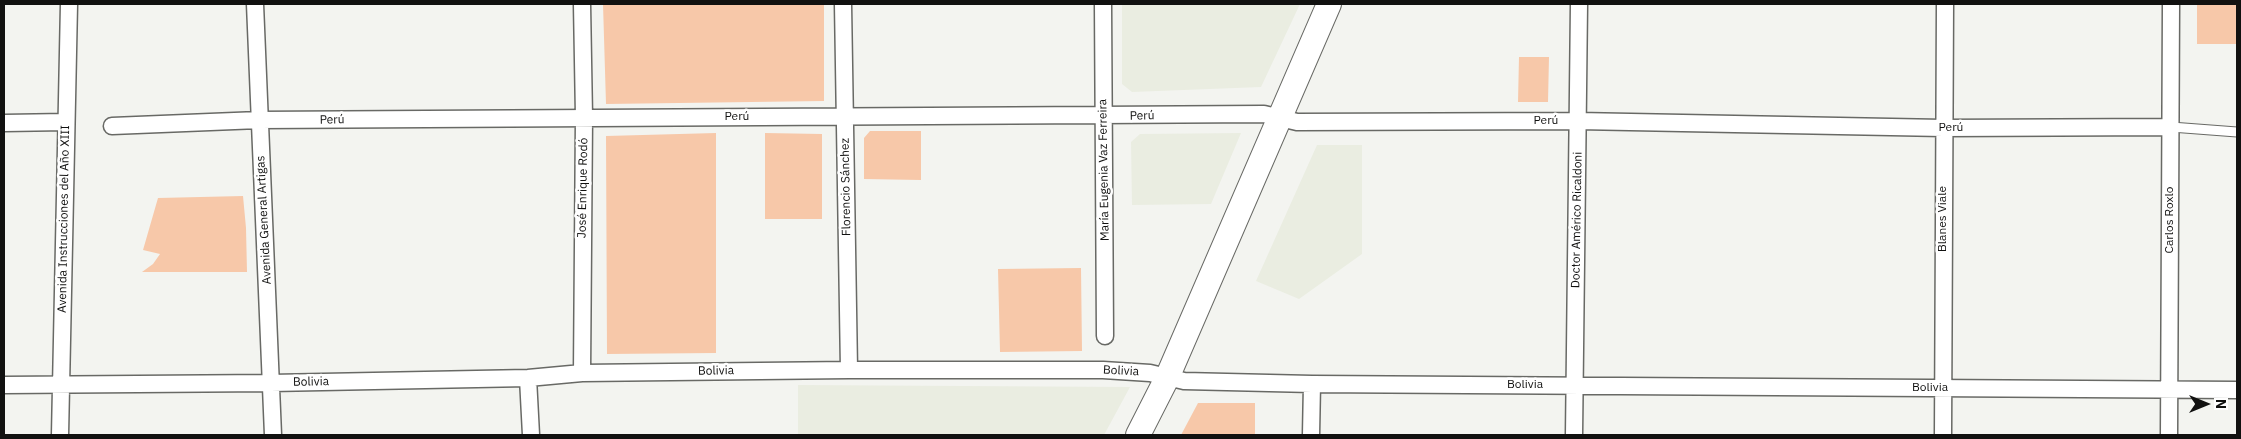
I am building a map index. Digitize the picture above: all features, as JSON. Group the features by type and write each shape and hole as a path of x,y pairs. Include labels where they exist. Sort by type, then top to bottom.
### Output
{"street":[{"name":"Avenida Instrucciones del Año XIII","path":"60,435 69,4"},
{"name":"Avenida General Artigas","path":"255,4 273,435"},
{"name":"José Enrique Rodó","path":"582,4 584,117 582,373"},
{"name":"Florencio Sánchez","path":"843,4 849,370"},
{"name":"María Eugenia Vaz Ferreira","path":"1103,4 1102,116 1105,336"},
{"path":"1138,435 1167,378 1329,4"},
{"name":"Doctor Américo Ricaldoni","path":"1574,435 1578,4"},
{"name":"Blanes Viale","path":"1943,435 1945,4"},
{"name":"Carlos Roxlo","path":"2169,435 2171,4"},
{"name":"Perú","path":"112,126 259,120 1264,114 1297,122 1578,121 1943,128 2170,127"},
{"path":"4,123 66,122"},
{"name":"Bolivia","path":"4,385 271,383 528,378 582,373 1103,370 1150,373 1184,381 1312,384 2237,390"},
{"path":"528,378 531,435"},
{"path":"1311,435 1312,384"}],"lane":[{"path":"2170,127 2237,132"}],"shaded area":[{"path":"603,4 824,4 824,101 606,104"},
{"path":"1122,4 1300,4 1261,87 1132,92 1122,84"},
{"path":"2197,4 2237,4 2237,44 2197,44"},
{"path":"1519,57 1549,57 1548,102 1518,102"},
{"path":"870,131 921,131 921,180 864,179 864,138"},
{"path":"716,133 716,353 607,354 606,136"},
{"path":"765,133 822,134 822,219 765,219"},
{"path":"1241,133 1211,204 1132,205 1131,142 1140,134"},
{"path":"1317,145 1362,145 1362,254 1299,299 1256,281"},
{"path":"243,196 247,272 142,272 153,264 160,254 143,250 158,198"},
{"path":"1081,268 1082,351 1000,352 998,269"},
{"path":"798,385 1130,387 1104,435 798,435"},
{"path":"1198,403 1255,403 1255,435 1181,435"}]}
